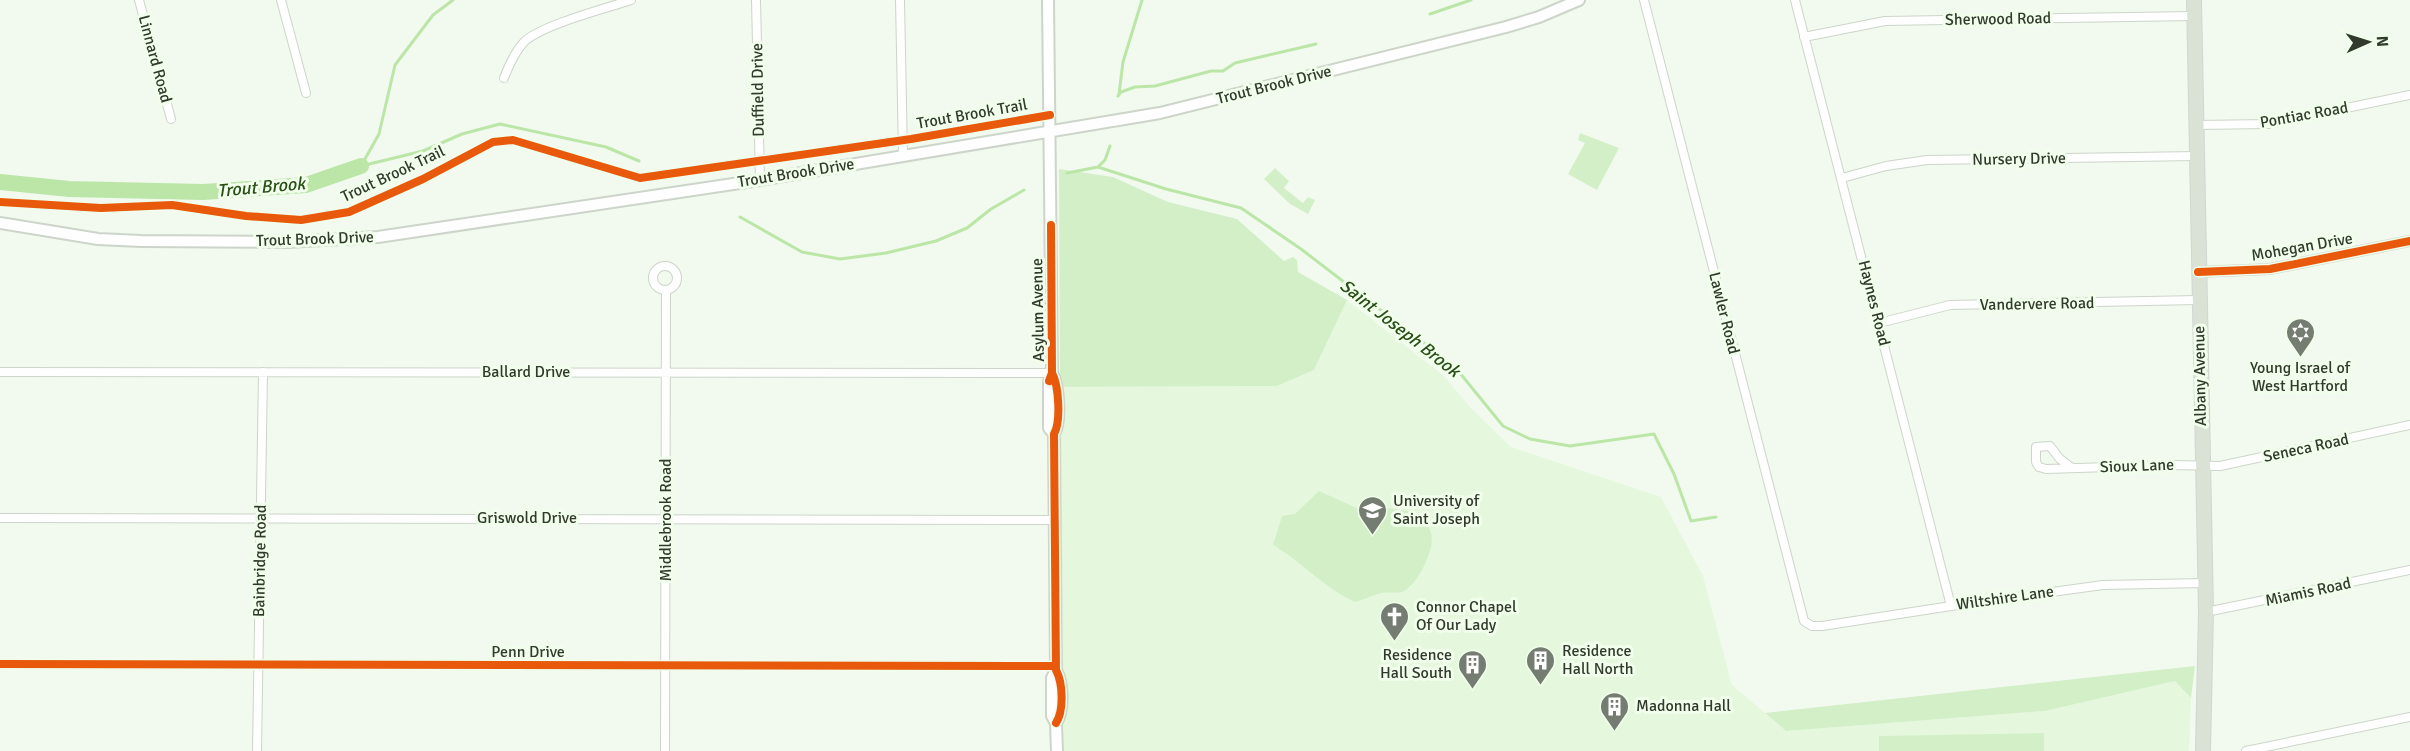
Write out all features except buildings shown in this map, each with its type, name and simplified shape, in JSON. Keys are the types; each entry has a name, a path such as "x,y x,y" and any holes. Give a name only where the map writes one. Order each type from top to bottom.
{"highway":[{"name":"Albany Avenue","path":"2194,0 2198,300 2206,612 2203,751"}],"main road":[{"name":"Asylum Avenue","path":"1048,0 1052,373 1057,382 1058,427 1054,434 1056,668 1060,677 1061,716 1056,723 1057,751"},
{"name":"Trout Brook Drive","path":"0,223 109,239 339,241 413,232 760,180 1160,113 1528,21 1579,0"}],"street":[{"name":"Linnard Road","path":"139,0 171,119"},
{"path":"281,0 306,93"},
{"path":"504,78 515,55 531,37 552,27 631,0"},
{"name":"Duffield Drive","path":"756,0 760,180"},
{"path":"900,0 903,155"},
{"name":"Lawler Road","path":"1644,0 1802,616 1807,624"},
{"name":"Haynes Road","path":"1795,0 1951,606"},
{"name":"Sherwood Road","path":"1804,37 1885,21 2194,16"},
{"name":"Pontiac Road","path":"2197,125 2268,124 2410,95"},
{"name":"Nursery Drive","path":"1842,178 1886,166 1927,160 2197,156"},
{"name":"Mohegan Drive","path":"2198,272 2270,269 2410,241"},
{"name":"Middlebrook Road","path":"665,751 666,290"},
{"name":"Vandervere Road","path":"1879,324 1950,305 2198,300"},
{"name":"Ballard Drive","path":"0,372 1052,373"},
{"name":"Bainbridge Road","path":"257,751 262,372"},
{"name":"Seneca Road","path":"2202,465 2226,465 2410,425"},
{"name":"Sioux Lane","path":"2072,468 2060,459 2050,446 2036,447 2036,462 2039,467 2046,469 2202,465"},
{"name":"Griswold Drive","path":"0,518 1054,520"},
{"name":"Miamis Road","path":"2206,612 2410,570"},
{"name":"Wiltshire Lane","path":"1807,624 1822,626 2103,585 2205,583"},
{"name":"Penn Drive","path":"0,664 1056,668"},
{"path":"2246,751 2410,717"}],"shaded area":[{"path":"1580,133 1619,148 1597,190 1568,174 1585,143 1578,140"},
{"path":"1275,168 1289,181 1284,188 1303,203 1308,197 1315,200 1308,214 1290,204 1264,179"},
{"path":"1059,169 1113,177 1168,202 1237,219 1284,261 1293,257 1297,260 1298,272 1347,300 1314,370 1277,386 1060,387"},
{"name":"University of Saint Joseph","path":"1347,300 1444,376 1470,407 1511,447 1661,497 1703,576 1732,685 1786,731 2045,711 2175,681 2191,698 2189,751 1064,751 1060,387 1277,386 1314,370"},
{"path":"1319,491 1363,511 1387,508 1416,512 1430,530 1432,537 1425,564 1409,587 1401,592 1381,593 1355,602 1333,590 1273,545 1282,516 1295,514"},
{"path":"2195,666 2191,698 2175,681 2045,711 1786,731 1765,713"},
{"path":"2044,733 2044,751 1879,751 1879,736"}],"waterway":[{"name":"Trout Brook","path":"361,166 379,134 395,65 433,15 453,0"},
{"path":"1119,94 1123,62 1142,0"},
{"path":"1430,14 1471,0"},
{"path":"1118,96 1121,92 1135,87 1155,86 1211,71 1223,71 1235,63 1316,44"},
{"path":"361,166 423,151 462,134 500,124 606,147 639,161"},
{"path":"1098,167 1105,160 1110,146"},
{"name":"Trout Brook","path":"0,182 69,189 203,192 306,185 361,166"},
{"name":"Saint Joseph Brook","path":"1067,173 1098,167 1166,189 1241,208 1301,249 1455,367 1503,426 1530,439 1570,446 1654,434 1674,474 1691,521 1716,517"},
{"path":"740,217 802,252 840,259 886,253 936,241 967,228 991,209 1024,190"}],"cycle path":[{"name":"Trout Brook Trail","path":"0,202 101,208 172,205 246,216 301,220 349,212 423,179 493,142 513,140 640,178 911,139 1050,115"},
{"path":"1049,381 1052,373 1051,225"},
{"path":"2198,272 2270,269 2410,241"},
{"path":"1052,373 1058,404 1058,421 1054,434 1056,670 1062,697 1056,723"},
{"path":"0,664 1056,666"}],"place":[{"name":"Young Israel of West Hartford","path":"2300,358"},
{"name":"University of Saint Joseph","path":"1372,536"},
{"name":"Connor Chapel Of Our Lady","path":"1395,642"},
{"name":"Residence Hall North","path":"1541,686"},
{"name":"Residence Hall South","path":"1473,690"},
{"name":"Madonna Hall","path":"1615,732"}]}
